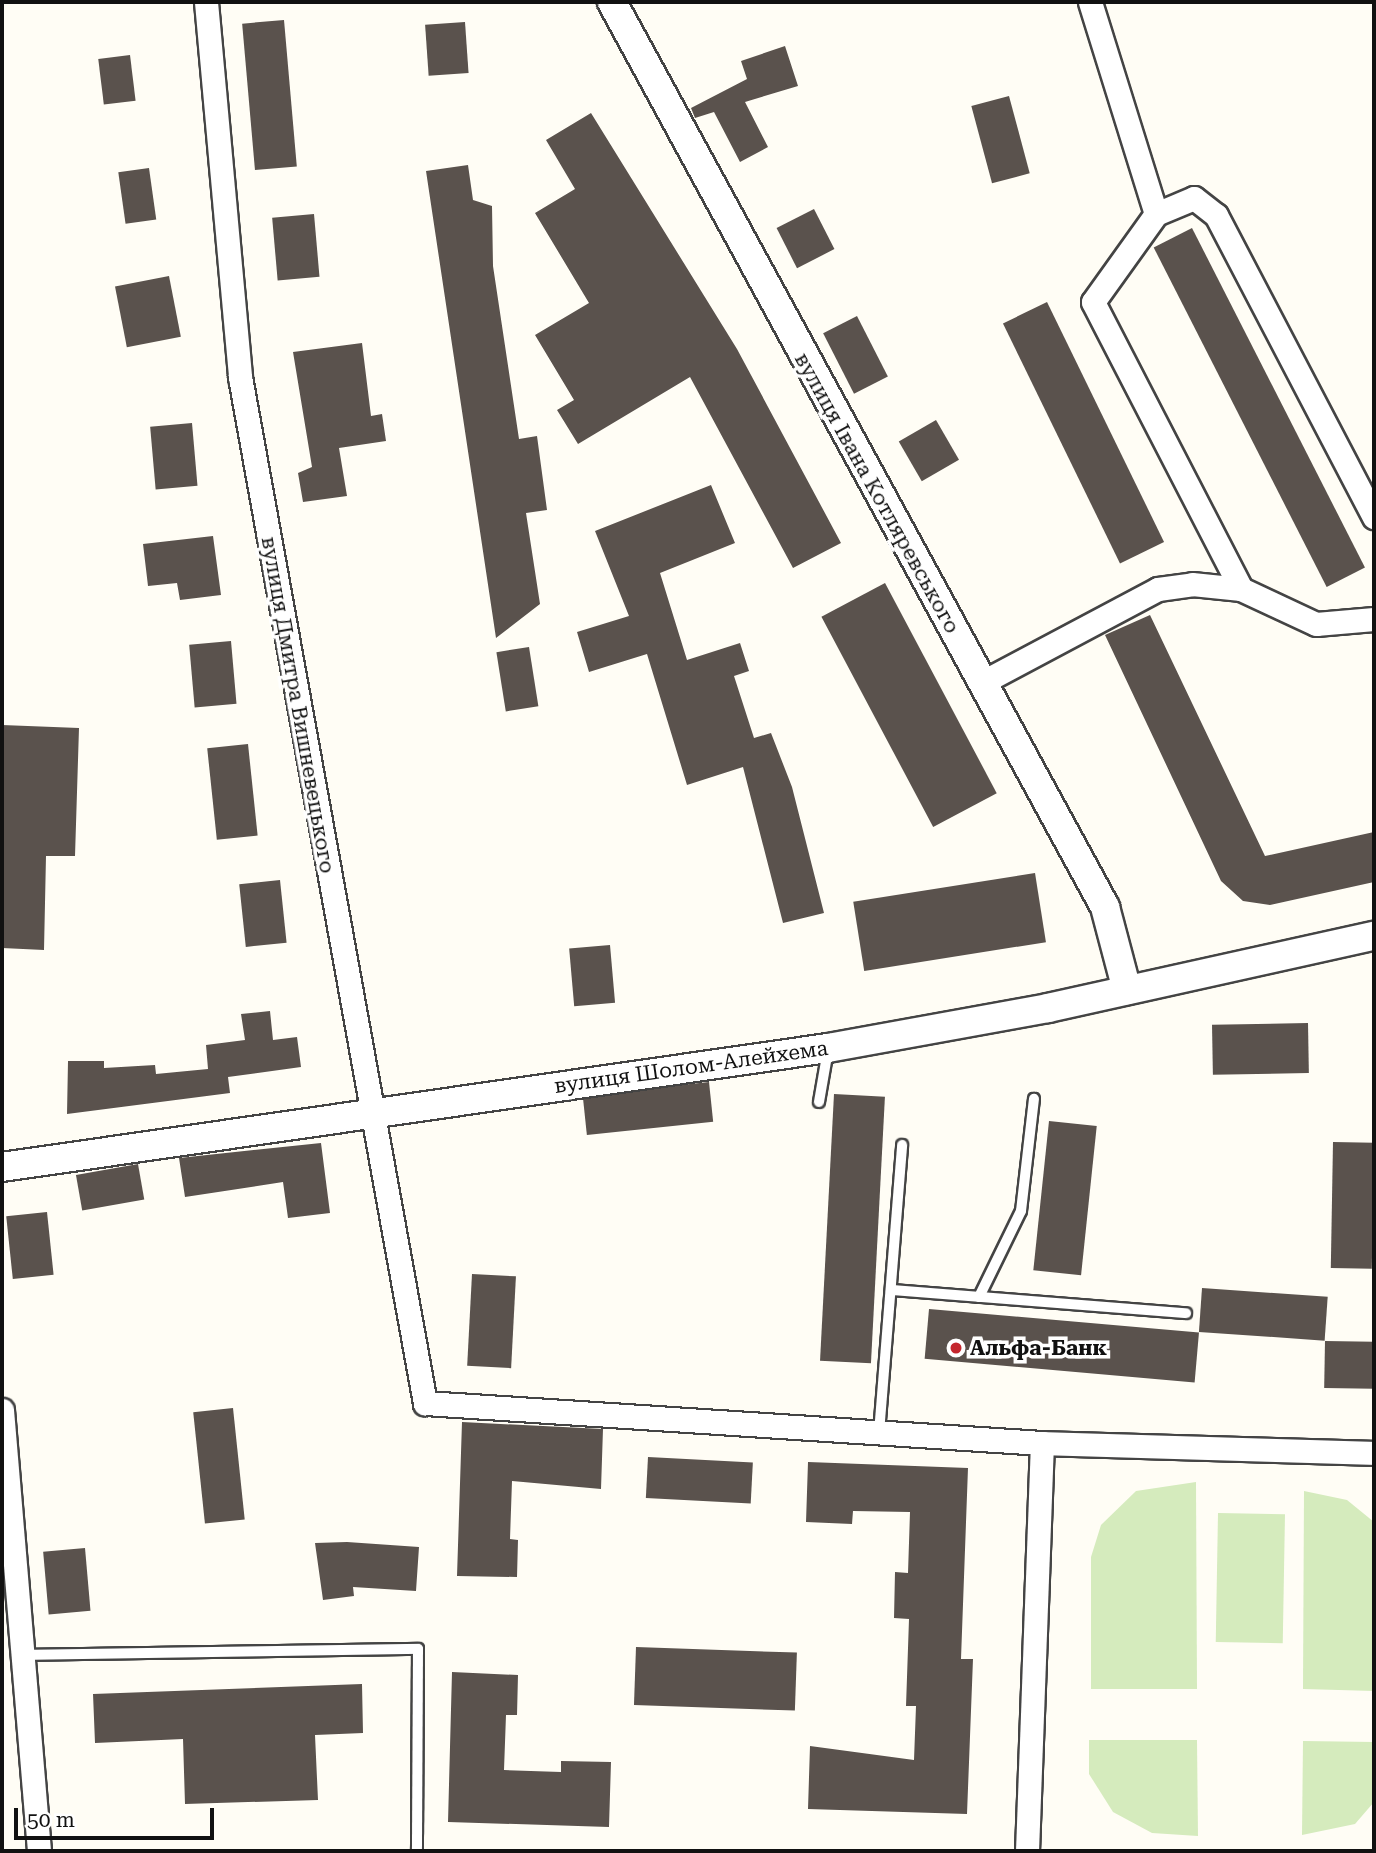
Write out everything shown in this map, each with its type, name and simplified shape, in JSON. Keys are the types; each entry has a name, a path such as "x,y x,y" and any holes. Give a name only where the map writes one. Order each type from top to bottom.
{"street":[{"name":"вулиця Дмитра Вишневецького","path":"206,2 240,377 370,1112 425,1403 879,1433"},
{"name":"вулиця Івана Котляревського","path":"612,2 1105,907 1127,990"},
{"path":"1090,2 1156,214"},
{"path":"1241,589 1093,302 1156,214 1194,198 1216,215 1374,517"},
{"path":"981,682 1158,589 1192,584 1241,589 1316,624 1374,619"},
{"name":"вулиця Шолом-Алейхема","path":"2,1167 828,1048 1127,990 1374,936"},
{"path":"2,1410 39,1851"},
{"path":"879,1433 1042,1443 1374,1453"},
{"path":"1027,1851 1042,1443"}],"lane":[{"path":"819,1102 828,1048"},
{"path":"979,1297 1021,1211 1034,1099"},
{"path":"879,1433 902,1145"},
{"path":"891,1290 1186,1313"},
{"path":"23,1655 418,1648 416,1851"}],"green space":[{"path":"1196,1482 1197,1689 1091,1689 1091,1557 1101,1525 1136,1491"},
{"path":"1304,1491 1347,1500 1374,1522 1374,1691 1303,1689"},
{"path":"1218,1513 1285,1514 1283,1643 1216,1642"},
{"path":"1089,1740 1197,1740 1198,1836 1152,1833 1113,1812 1089,1774"},
{"path":"1303,1741 1374,1742 1374,1802 1355,1824 1302,1835"}],"building":[{"path":"284,20 297,166 255,170 242,24"},
{"path":"465,22 469,73 429,76 425,25"},
{"path":"785,46 798,86 745,102 768,147 740,162 714,112 695,118 691,108 747,79 741,61"},
{"path":"130,55 136,101 104,105 98,59"},
{"path":"1009,96 1030,173 992,183 971,106"},
{"path":"591,113 737,349 841,543 793,568 690,377 578,444 557,410 574,400 535,335 589,303 535,213 575,189 546,140"},
{"path":"468,165 473,200 492,206 493,266 519,439 537,436 547,510 526,513 540,604 496,638 426,171"},
{"path":"149,168 156,219 126,224 118,172"},
{"path":"814,209 834,249 797,268 777,228"},
{"path":"314,214 319,277 278,280 272,218"},
{"path":"1192,228 1365,567 1327,587 1154,248"},
{"path":"169,276 181,337 127,347 115,286"},
{"path":"1047,302 1164,542 1120,563 1003,323"},
{"path":"857,316 888,377 854,394 823,333"},
{"path":"362,343 371,416 382,414 386,441 339,448 347,496 303,502 298,473 312,467 293,352"},
{"path":"936,420 959,460 922,481 899,442"},
{"path":"192,423 197,486 156,489 150,427"},
{"path":"711,485 735,543 660,573 687,660 740,643 749,671 734,676 754,738 771,733 792,787 824,913 783,923 743,767 687,785 647,654 589,672 577,632 629,616 595,531"},
{"path":"213,536 221,595 180,600 177,583 148,586 143,544"},
{"path":"885,583 997,793 933,827 821,617"},
{"path":"1150,615 1265,856 1374,832 1374,882 1270,905 1243,901 1221,881 1105,635"},
{"path":"231,641 236,704 195,707 189,645"},
{"path":"529,647 538,706 506,711 496,652"},
{"path":"2,725 79,728 75,856 46,856 44,950 2,948"},
{"path":"248,744 258,835 217,840 207,748"},
{"path":"1035,873 1046,942 864,971 853,902"},
{"path":"280,880 287,943 246,947 239,884"},
{"path":"610,945 615,1003 574,1006 569,949"},
{"path":"270,1011 273,1040 297,1037 301,1067 228,1077 230,1093 67,1114 68,1061 104,1061 104,1068 155,1065 156,1074 208,1069 206,1045 245,1040 241,1014"},
{"path":"1308,1023 1309,1073 1213,1075 1212,1025"},
{"path":"709,1082 713,1122 587,1135 583,1095"},
{"path":"834,1094 885,1097 871,1363 820,1361"},
{"path":"1049,1121 1097,1126 1081,1275 1033,1270"},
{"path":"1333,1142 1374,1143 1372,1269 1331,1268"},
{"path":"321,1143 330,1213 288,1218 283,1182 185,1197 179,1158"},
{"path":"138,1164 144,1199 82,1210 76,1175"},
{"path":"47,1212 54,1275 13,1279 6,1216"},
{"path":"472,1274 516,1276 511,1368 467,1366"},
{"path":"1202,1288 1328,1297 1325,1341 1199,1332"},
{"path":"929,1309 1199,1333 1195,1382 925,1359"},
{"path":"1325,1341 1374,1342 1373,1389 1324,1388"},
{"path":"233,1408 245,1519 205,1524 193,1412"},
{"path":"462,1422 603,1429 601,1489 512,1481 510,1539 518,1540 517,1577 457,1576"},
{"path":"648,1457 753,1462 751,1503 646,1498"},
{"path":"808,1462 968,1468 961,1659 973,1659 967,1814 808,1809 810,1746 914,1760 916,1706 906,1706 909,1619 894,1618 895,1572 908,1573 910,1512 853,1511 852,1524 806,1522"},
{"path":"347,1542 419,1547 416,1591 353,1587 354,1596 323,1600 315,1543"},
{"path":"85,1548 90,1611 49,1614 43,1552"},
{"path":"636,1647 797,1653 795,1711 634,1705"},
{"path":"452,1672 518,1675 517,1715 506,1715 504,1770 561,1772 561,1761 611,1762 609,1827 448,1822"},
{"path":"362,1684 363,1733 315,1735 318,1800 185,1804 183,1739 95,1743 93,1694"}],"place":[{"name":"Альфа-Банк","path":"956,1348"}]}
